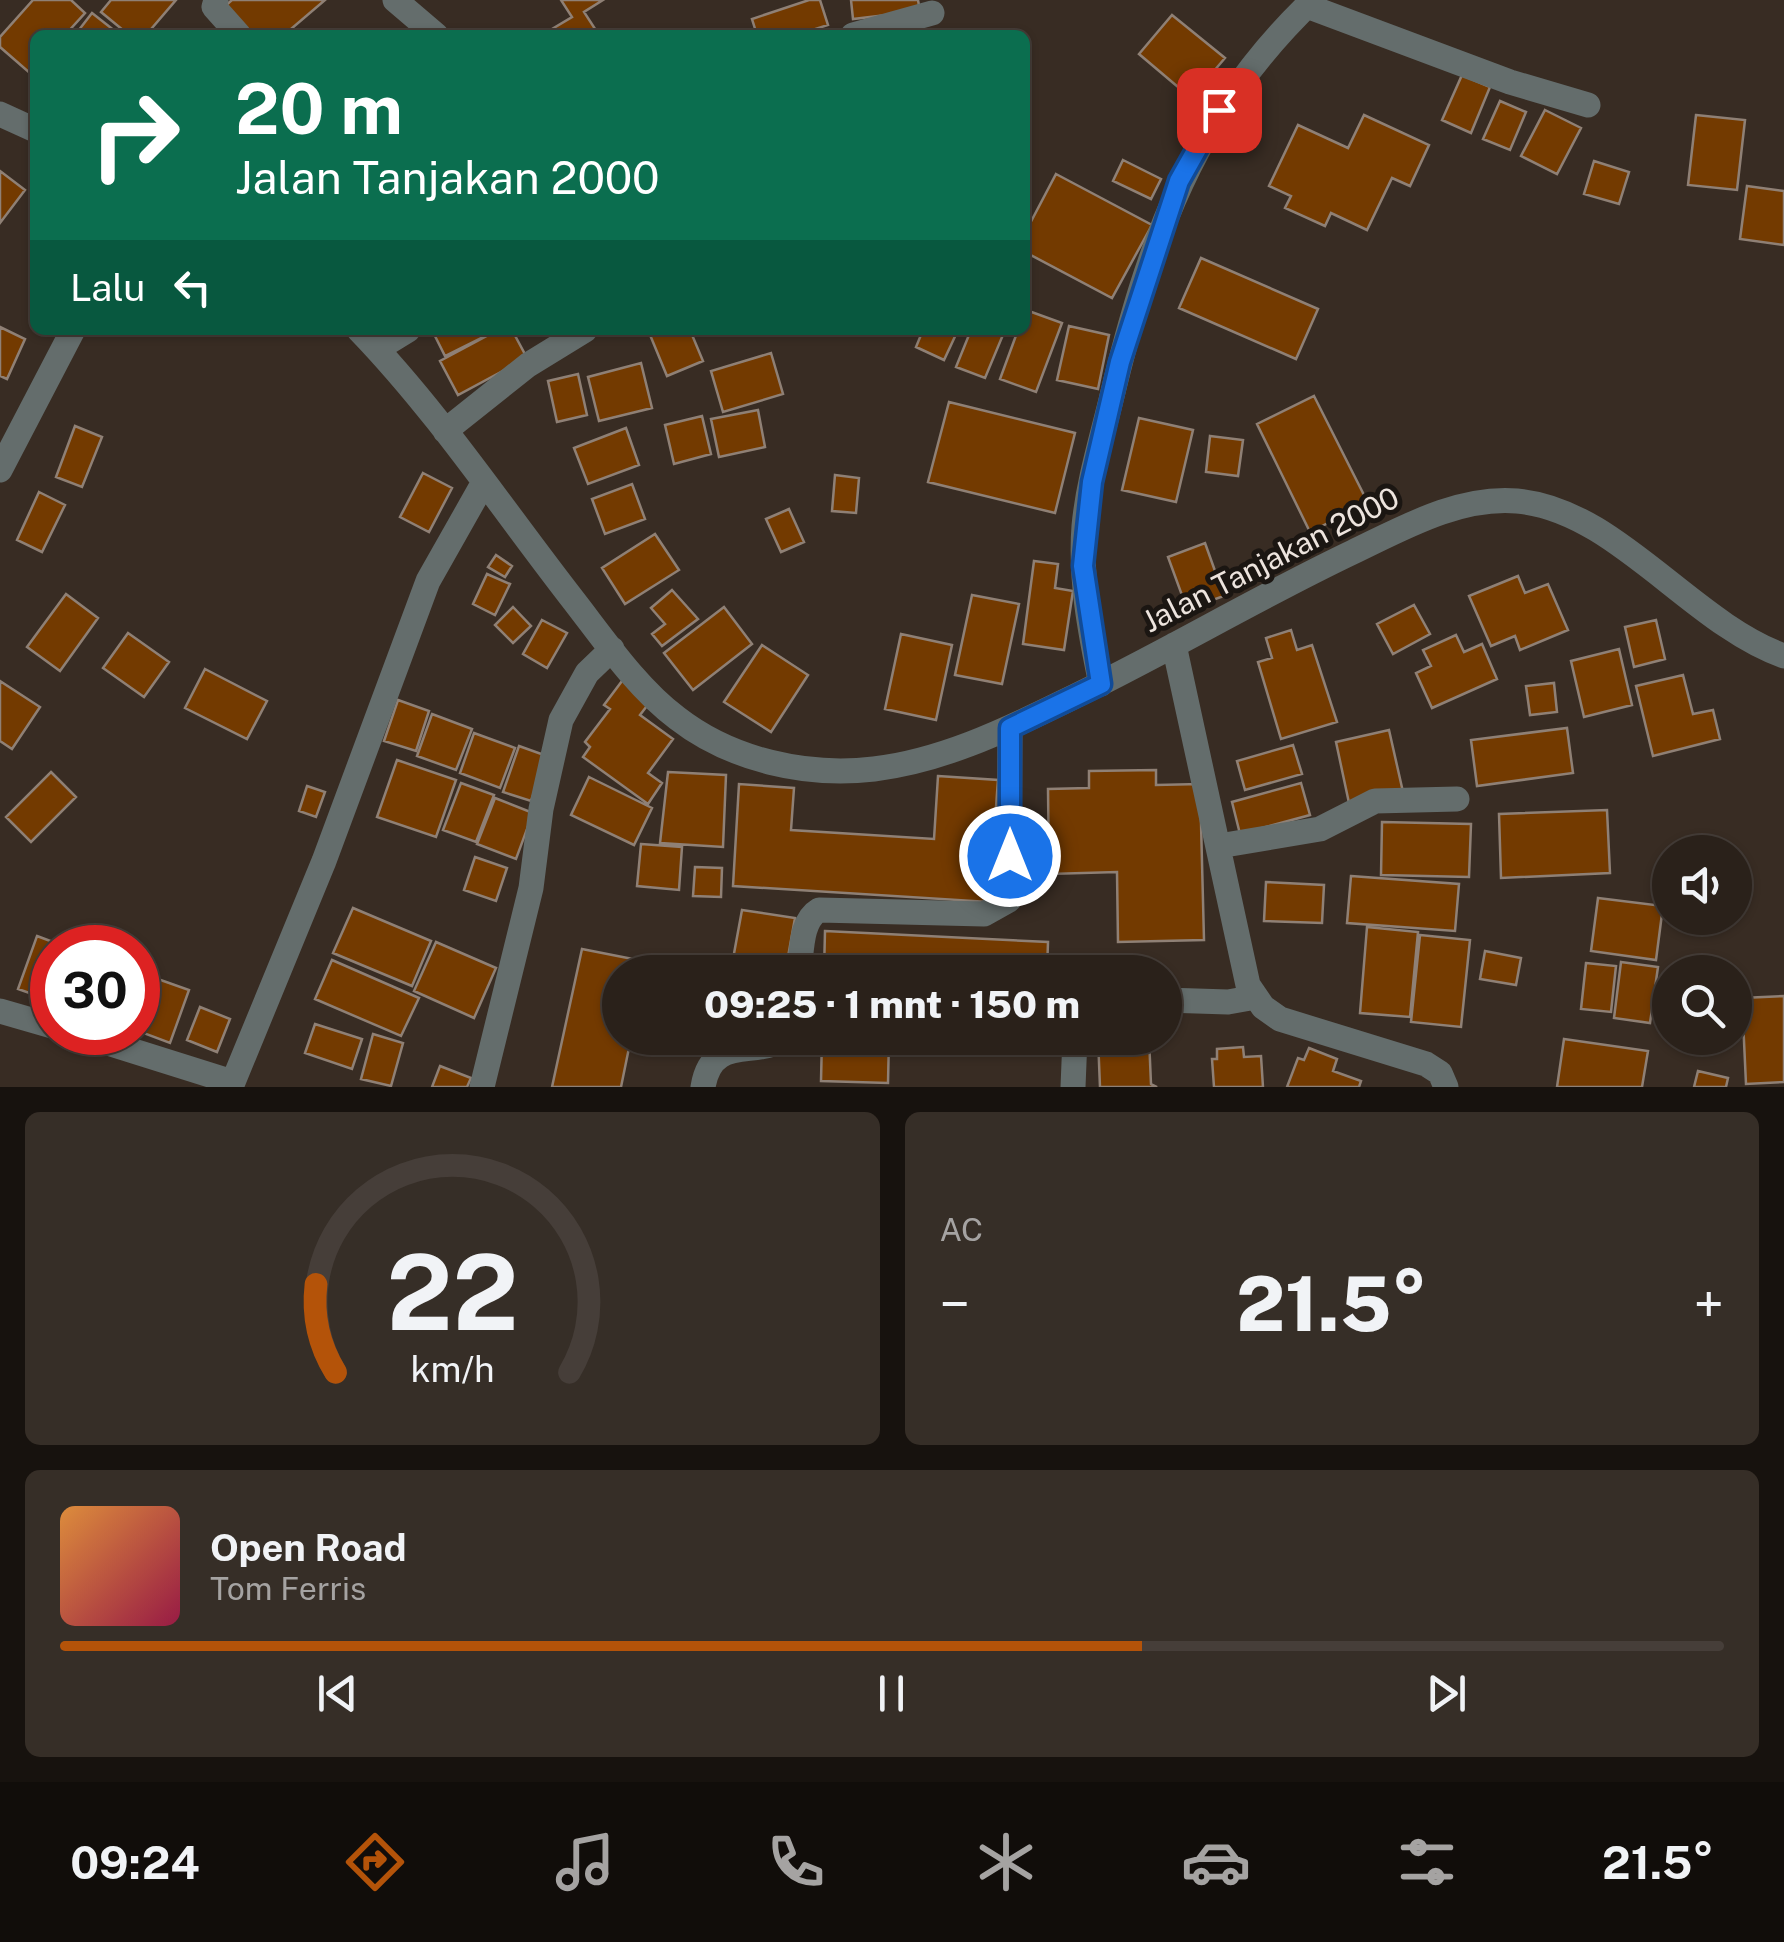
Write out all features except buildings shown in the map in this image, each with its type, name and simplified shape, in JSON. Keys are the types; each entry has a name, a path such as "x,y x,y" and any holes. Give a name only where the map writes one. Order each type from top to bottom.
{"street":[{"path":"216,0 214,7 234,30"},
{"path":"395,0 430,30"},
{"path":"1101,684 1087,604 1084,524 1120,362 1179,181 1237,83 1310,3 1510,82 1588,105"},
{"path":"871,30 932,13"},
{"path":"0,114 30,128"},
{"path":"0,470 71,335"},
{"name":"Jalan Tanjakan 2000","path":"364,335 445,430 612,649 676,718 712,741 760,760 818,770 874,769 934,757 1010,728 1101,684 1423,518 1478,503 1517,501 1554,510 1594,529 1738,635 1784,656"},
{"path":"377,349 400,335"},
{"path":"445,430 528,365 577,335"},
{"path":"143,1055 232,1084 324,861 428,581 484,482"},
{"path":"1174,646 1219,846 1236,948 1248,985 1280,1019 1426,1064 1440,1073 1446,1087"},
{"path":"482,1087 532,888 541,809 561,720 586,673 612,649"},
{"path":"802,955 805,928 811,914 819,910 984,914 1009,900 1010,728"},
{"path":"1219,846 1320,830 1375,801 1457,800"},
{"path":"1182,1001 1228,1002 1256,997"},
{"path":"0,1011 30,1020"},
{"path":"704,1087 706,1070 722,1055"},
{"path":"1073,1087 1074,1055"}],"route":[{"path":"1010,856 1010,728 1101,684 1083,566 1084,524 1092,482 1120,362 1179,181 1219,110"}]}
